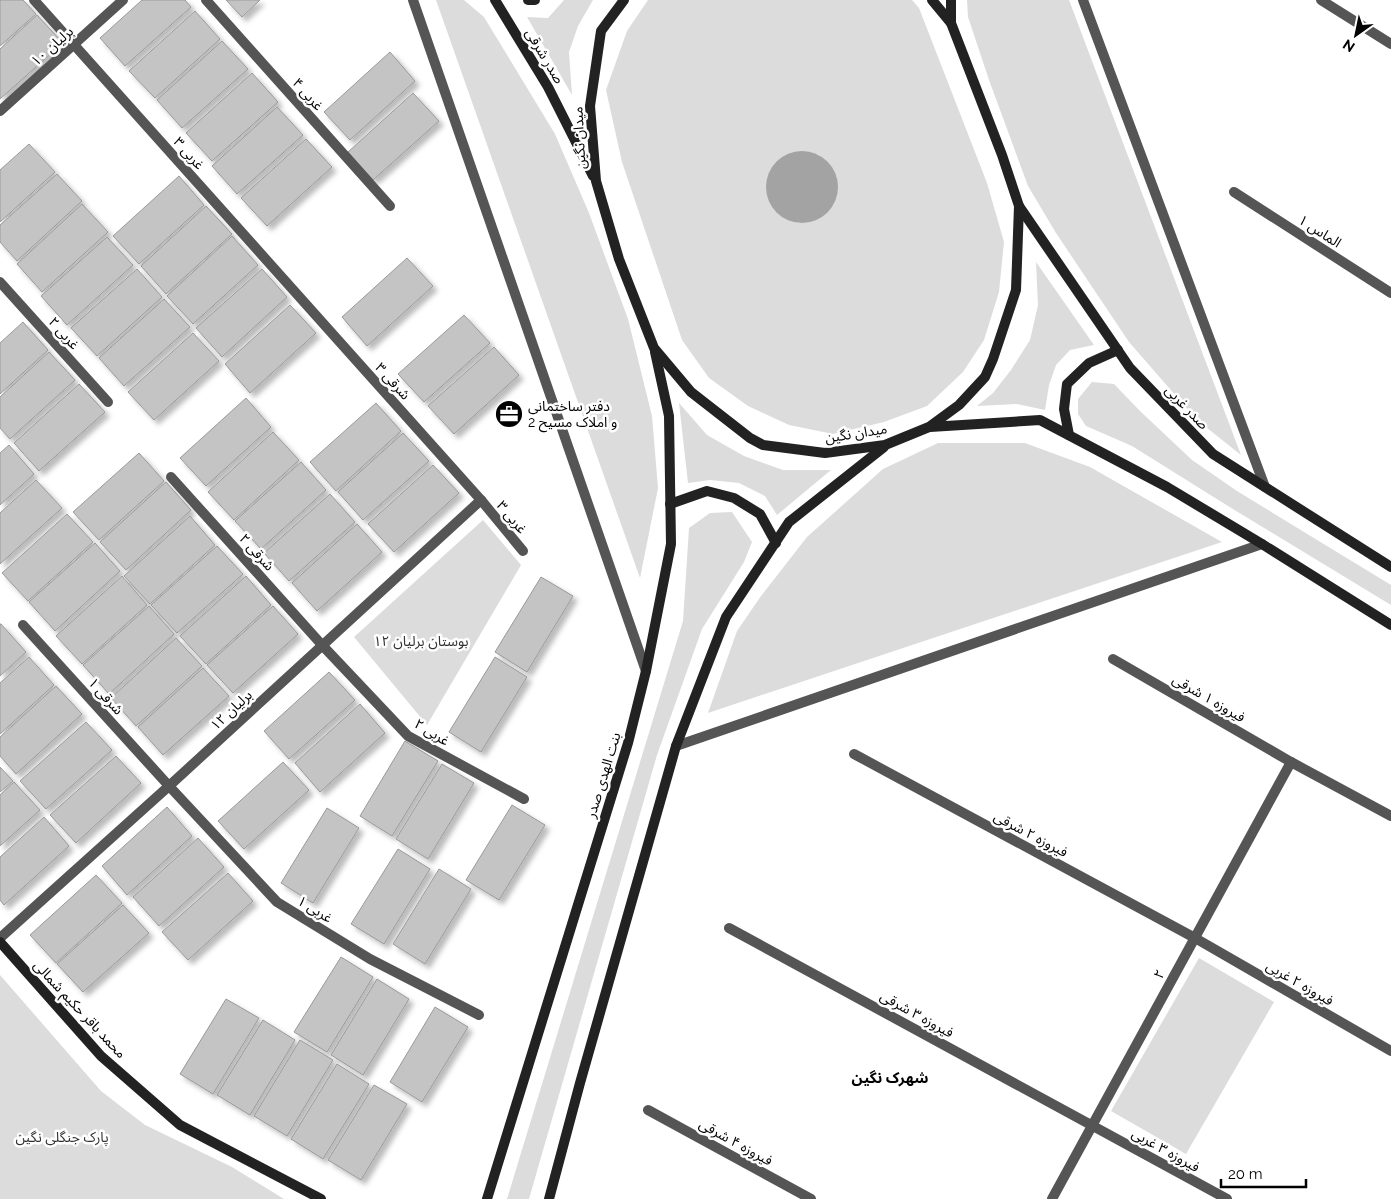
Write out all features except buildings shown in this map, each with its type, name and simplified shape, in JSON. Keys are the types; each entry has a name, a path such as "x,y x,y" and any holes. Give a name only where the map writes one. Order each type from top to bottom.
{"street":[{"path":"34,0 74,45"},
{"name":"برلیان ۱۰","path":"0,111 123,0"},
{"name":"۴ غربی","path":"206,0 390,206"},
{"path":"413,0 646,671"},
{"name":"صدر شرقی","path":"495,0 548,87 596,181"},
{"path":"528,0 535,0"},
{"name":"میدان نگین","path":"624,0 601,31 590,106 596,181 620,259 654,348 691,392 750,438 763,445 826,453 885,445 929,427 959,405 985,377 1016,290 1019,206 1002,155 951,23 932,0"},
{"path":"951,23 952,0"},
{"path":"1083,0 1265,488"},
{"path":"1321,0 1391,44"},
{"name":"۳ غربی","path":"74,45 284,280"},
{"name":"الماس ۱","path":"1234,192 1391,293"},
{"name":"صدر غربی","path":"1019,206 1130,368 1213,454 1391,567"},
{"name":"۳ شرقی","path":"284,280 481,500"},
{"name":"۲ غربی","path":"0,282 108,402"},
{"name":"بنت الهدی صدر","path":"487,1199 628,743 646,671 671,544 669,416 654,348"},
{"path":"1069,435 1064,409 1068,384 1089,363 1118,350"},
{"path":"929,427 1040,420 1167,487 1391,625"},
{"path":"549,1199 676,746 726,617 789,522 885,445"},
{"name":"۲ شرقی","path":"171,477 322,645"},
{"path":"670,504 707,490 734,498 760,514 776,543"},
{"name":"۳ غربی","path":"481,500 523,550"},
{"name":"برلیان ۱۲","path":"0,940 481,500"},
{"path":"676,746 1262,544"},
{"name":"۱ شرقی","path":"23,625 169,786"},
{"name":"۲ غربی","path":"322,645 408,736 524,799"},
{"name":"فیروزه ۱ شرقی","path":"1113,659 1291,762 1391,816"},
{"name":"فیروزه ۲ شرقی","path":"854,754 1195,938"},
{"name":"۲","path":"1052,1199 1291,762"},
{"name":"۱ غربی","path":"169,786 277,902 370,959 479,1015"},
{"name":"فیروزه ۳ شرقی","path":"729,928 1092,1126"},
{"name":"فیروزه ۲ غربی","path":"1195,938 1391,1051"},
{"name":"محمد باقر حکیم شمالی","path":"0,940 101,1056 180,1125 321,1199"},
{"name":"فیروزه ۴ شرقی","path":"648,1110 811,1199"},
{"name":"فیروزه ۳ غربی","path":"1092,1126 1227,1199"}],"green space":[{"path":"436,0 464,0 484,17 555,134 589,213 628,319 652,416 658,488 640,578"},
{"path":"564,0 593,0 578,26 569,52 572,95 527,17 548,18"},
{"path":"648,0 912,0 919,8 987,183 1004,242 999,292 984,340 963,372 927,406 884,422 833,434 789,425 748,406 709,378 682,340 622,162 606,90 627,31","holes":["807,152 819,155 829,163 802,223 787,219 772,206 767,184"]},
{"path":"967,0 1069,0 1241,455 1197,420 1129,342 1056,233 1028,186 968,17"},
{"path":"1036,262 1094,345 1070,350 1056,365 1049,385 1045,410 1017,404 977,406 993,393 1011,370 1030,340 1038,305"},
{"path":"1092,382 1114,384 1192,460 1237,491 1391,585 1391,605 1132,446 1086,426 1078,414 1078,399"},
{"path":"679,403 707,435 744,456 783,470 831,470 777,515 765,496 739,483 710,480 688,483"},
{"path":"938,443 1025,443 1090,467 1222,542 708,713 737,631 761,596 807,537 883,469"},
{"path":"732,512 752,542 744,562 702,629 657,755 529,1199 507,1199 683,621 689,528 710,513"},
{"name":"بوستان برلیان ۱۲","path":"483,520 521,565 427,725 354,637"},
{"path":"1199,958 1274,1002 1186,1154 1111,1111"},
{"name":"پارک جنگلی نگین","path":"0,975 101,1091 145,1125 232,1167 284,1199 0,1199"}],"shaded area":[{"path":"802,151 822,157 832,167 838,187 832,207 822,217 802,223 782,217 772,207 766,187 772,167 782,157"}],"place":[{"name":"دفتر ساختمانی و املاک مسیح 2","path":"509,414"}],"district":[{"name":"شهرک نگین","path":"890,1078"}]}
